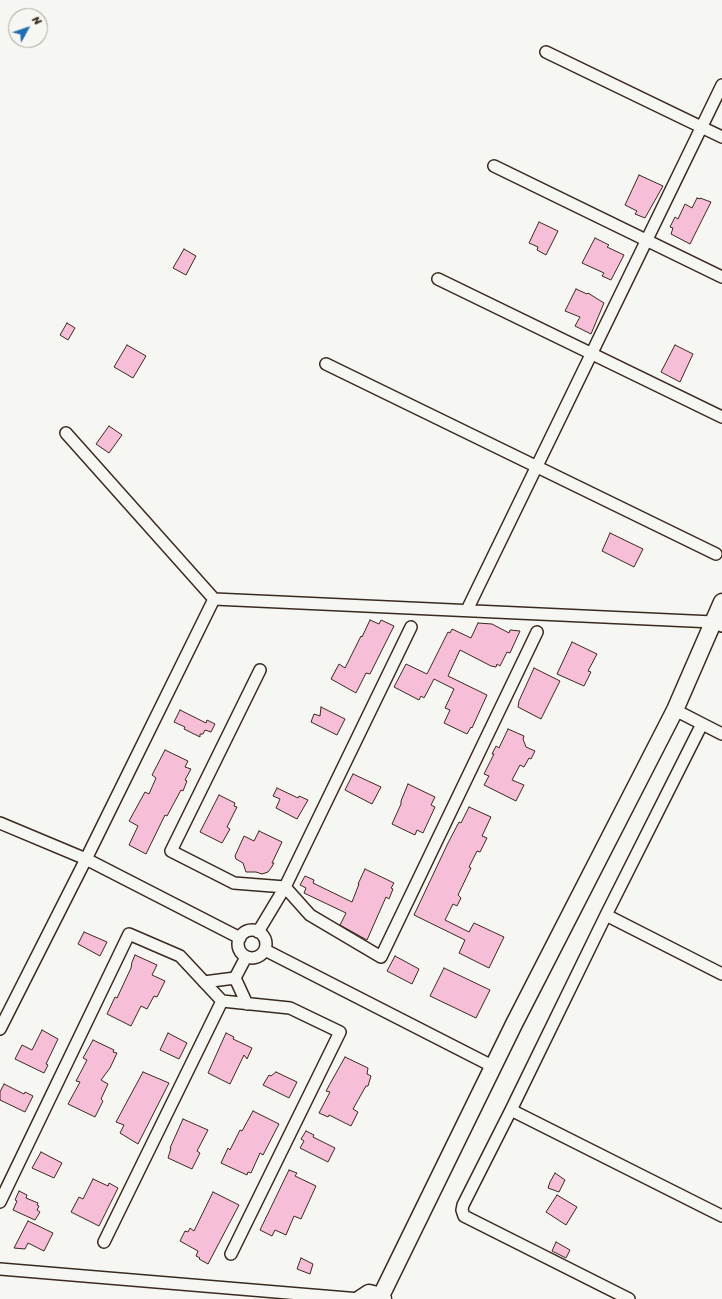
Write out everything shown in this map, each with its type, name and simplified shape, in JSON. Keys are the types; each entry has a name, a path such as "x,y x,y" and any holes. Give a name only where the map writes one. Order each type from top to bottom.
{"street":[{"path":"546,52 722,137"},
{"path":"467,610 722,85"},
{"path":"494,166 722,277"},
{"path":"438,279 722,417"},
{"path":"326,364 716,554"},
{"path":"66,433 214,599 467,610 717,624"},
{"path":"0,1029 86,859 214,599"},
{"path":"0,1269 256,1295 360,1299 369,1293 382,1298 518,1017 675,710 717,624 722,602"},
{"path":"258,932 285,887 411,627"},
{"path":"260,670 171,851 234,883 285,887 310,916 381,957 537,632"},
{"path":"675,710 722,734"},
{"path":"629,1299 464,1216 463,1205 702,724"},
{"path":"0,823 86,859 240,938"},
{"path":"606,915 722,974"},
{"path":"252,930 258,932 264,937 266,943 265,950 260,956 253,958 246,957 241,952 238,945 240,938 245,932 252,930"},
{"path":"0,1202 129,934 180,956 222,1001 290,1008 340,1032 231,1254"},
{"path":"265,950 494,1066"},
{"path":"246,957 236,978 247,1004"},
{"path":"204,982 236,978"},
{"path":"104,1242 222,1001"},
{"path":"511,1110 722,1216"}],"building":[{"path":"639,175 663,186 645,218 635,214 637,211 625,205"},
{"path":"697,198 711,202 690,244 671,234 673,228 670,227 675,217 678,219 685,204 692,208"},
{"path":"539,222 558,231 546,255 537,250 538,247 529,243"},
{"path":"595,238 609,245 607,247 624,255 611,280 602,276 604,273 582,263"},
{"path":"184,249 196,256 186,275 173,268"},
{"path":"576,289 587,294 588,293 604,303 591,334 575,326 580,317 565,311"},
{"path":"67,323 75,328 68,340 60,335"},
{"path":"127,345 146,356 133,378 114,367"},
{"path":"675,345 693,354 680,382 661,372"},
{"path":"109,426 122,435 109,453 96,444"},
{"path":"610,533 643,549 634,567 602,551"},
{"path":"370,620 379,624 381,620 394,626 370,674 366,673 356,693 331,679 339,664 345,668"},
{"path":"478,623 492,624 509,633 510,630 520,631 510,653 507,652 500,666 497,664 496,667 491,666 460,650 448,676 487,695 472,728 471,727 467,734 444,723 450,710 445,708 454,689 434,679 424,698 421,696 419,700 394,687 406,664 427,674 448,632 450,633 452,629 471,638"},
{"path":"572,642 597,654 588,671 591,672 584,686 557,674"},
{"path":"534,668 560,681 541,719 518,707 519,701"},
{"path":"321,707 345,719 337,735 311,722 314,714 320,716"},
{"path":"180,710 206,723 207,720 215,724 211,732 205,730 203,734 200,734 200,737 174,722"},
{"path":"508,729 524,736 523,739 526,747 535,751 531,759 529,758 524,767 520,765 512,780 524,785 516,801 484,785 489,776 484,774 494,754 492,754 496,746 499,748"},
{"path":"165,750 188,761 185,767 191,769 185,780 187,781 183,791 181,790 167,816 165,815 146,854 129,845 138,826 129,821 145,792 149,794 156,778 152,775"},
{"path":"353,774 381,787 372,804 345,790"},
{"path":"408,784 435,797 431,805 435,807 423,833 417,830 415,835 392,824"},
{"path":"277,788 298,798 299,796 308,800 297,819 276,808 280,799 273,796"},
{"path":"219,795 235,803 234,806 237,807 227,827 230,829 222,843 200,832"},
{"path":"469,807 491,817 482,836 487,838 480,852 477,851 469,867 471,868 458,895 461,898 457,906 453,904 445,920 469,932 474,923 504,937 489,968 459,953 465,940 414,915 448,843"},
{"path":"259,831 282,842 271,868 268,872 262,874 256,872 246,872 243,863 236,859 235,856 244,836 254,841"},
{"path":"365,869 394,883 391,888 393,889 389,899 386,897 367,940 340,925 346,913 304,893 306,888 300,885 305,876 314,880 313,883 352,902"},
{"path":"84,932 107,942 100,956 78,944"},
{"path":"135,955 157,965 152,975 165,981 157,997 154,996 147,1009 141,1006 131,1026 107,1014 115,997 117,998 131,968"},
{"path":"395,956 419,969 412,984 387,971"},
{"path":"444,968 490,990 476,1018 430,996"},
{"path":"42,1030 58,1039 46,1064 48,1065 44,1073 15,1059 22,1045 32,1050"},
{"path":"168,1033 187,1043 179,1059 160,1050"},
{"path":"226,1033 234,1037 233,1039 252,1048 247,1059 244,1055 230,1084 208,1073"},
{"path":"93,1040 114,1050 113,1052 117,1053 110,1068 101,1080 108,1084 101,1099 103,1101 95,1117 68,1104 80,1082 76,1081 87,1060 83,1058"},
{"path":"345,1057 368,1068 367,1074 371,1076 368,1086 366,1086 353,1109 358,1112 351,1126 329,1115 328,1117 319,1113 330,1092 326,1091"},
{"path":"143,1072 169,1083 138,1144 120,1133 124,1125 116,1122"},
{"path":"276,1072 297,1082 289,1098 263,1085 269,1075 271,1076"},
{"path":"4,1084 24,1094 25,1092 33,1096 25,1112 0,1100 0,1092"},
{"path":"253,1111 279,1124 263,1155 260,1153 251,1173 248,1172 247,1175 221,1163 228,1148 230,1150 240,1130 242,1131"},
{"path":"183,1119 208,1130 197,1151 200,1153 192,1169 168,1158 170,1148"},
{"path":"306,1131 314,1135 313,1137 335,1148 328,1162 300,1148 304,1141 301,1139"},
{"path":"41,1152 62,1163 54,1178 32,1168"},
{"path":"289,1170 297,1173 295,1176 316,1186 301,1219 294,1216 286,1235 275,1230 272,1236 260,1230"},
{"path":"555,1173 565,1180 559,1192 548,1188"},
{"path":"93,1179 108,1186 109,1183 118,1188 99,1226 71,1212 79,1197 83,1199"},
{"path":"19,1191 27,1195 26,1198 38,1203 37,1205 39,1206 37,1210 40,1212 35,1220 13,1210"},
{"path":"213,1192 239,1205 208,1264 196,1256 198,1251 180,1241 185,1231 188,1232 190,1228 194,1231"},
{"path":"557,1195 577,1207 566,1225 546,1212"},
{"path":"28,1221 53,1233 44,1251 28,1243 25,1249 14,1248"},
{"path":"556,1242 570,1250 566,1258 552,1251"},
{"path":"301,1258 313,1264 310,1274 297,1269"}]}
